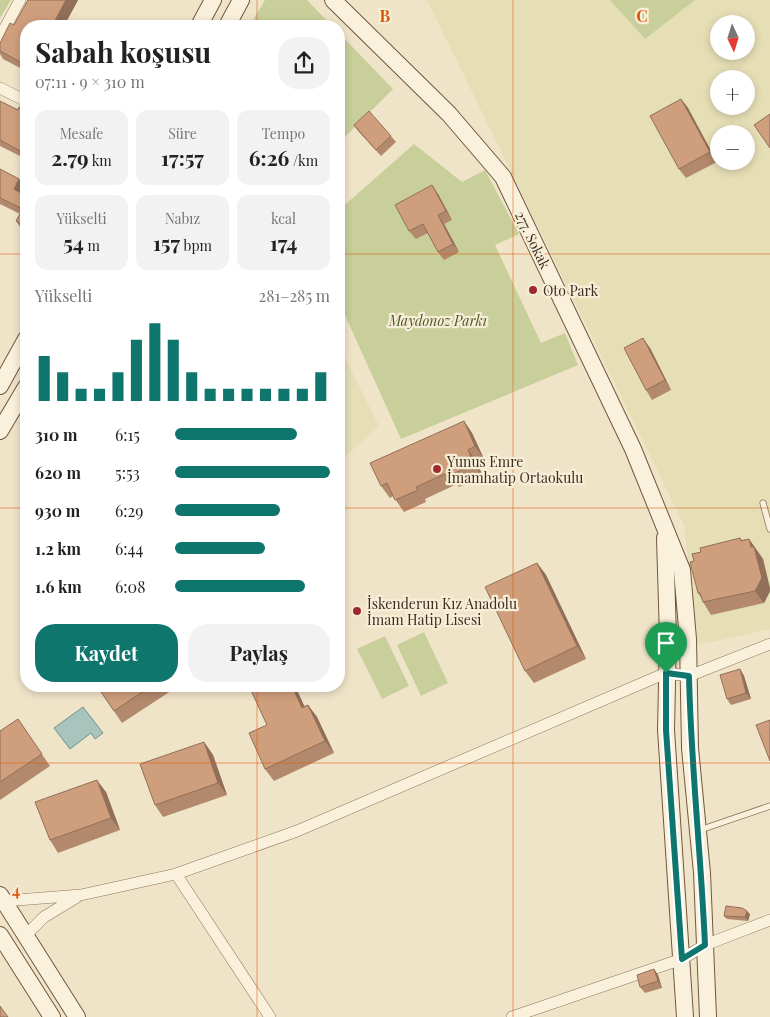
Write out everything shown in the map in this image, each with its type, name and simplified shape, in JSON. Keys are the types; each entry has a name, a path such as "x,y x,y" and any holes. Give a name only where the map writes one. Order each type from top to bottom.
{"street":[{"path":"0,37 20,0"},
{"path":"202,20 213,0"},
{"path":"230,20 241,0"},
{"name":"277. Sokak","path":"333,0 449,114 503,177 633,450 682,570 688,639 690,748 698,830 708,1017"},
{"path":"0,88 20,98"},
{"path":"0,386 20,350"},
{"path":"0,431 20,396"},
{"name":"277. Sokak","path":"665,526 668,637 666,730 686,1017"},
{"path":"2,898 81,895 176,874 297,831 666,673 689,676 770,644"},
{"path":"176,874 270,1017"},
{"path":"26,935 44,917 81,895"},
{"path":"2,898 77,1017"},
{"path":"512,1017 682,959 705,945 770,920"},
{"path":"0,935 52,1017"}],"lane":[{"path":"763,502 770,528"},
{"path":"698,830 770,806"}],"shaded area":[{"path":"427,0 770,0 770,629 698,645 684,525"},
{"path":"345,358 379,426 345,457"}],"green space":[{"path":"0,0 11,0 0,18"},
{"path":"265,0 307,0 326,20 253,20"},
{"path":"610,0 695,0 645,39"},
{"path":"345,39 393,89 345,137"},
{"name":"Maydonoz Parkı","path":"414,144 462,182 485,170 519,234 495,245 541,343 565,333 578,365 401,439 345,315 345,205"},
{"path":"424,632 448,683 421,696 397,645"},
{"path":"385,636 409,686 382,699 357,649"}],"water":[{"path":"83,707 103,733 95,739 91,733 70,749 54,728"}],"building":[{"path":"28,0 66,0 55,20 20,20 20,62 0,51 0,43 10,23 14,25"},
{"path":"681,99 710,152 679,169 650,116"},
{"path":"0,101 18,110 20,108 20,151 0,140"},
{"path":"369,111 391,136 376,150 354,125"},
{"path":"770,114 770,148 755,125"},
{"path":"0,169 19,179 14,189 20,192 20,208 0,198"},
{"path":"432,185 446,211 438,215 453,244 438,252 423,224 409,231 395,205"},
{"path":"20,214 20,223 16,221"},
{"path":"643,338 665,380 646,390 624,348"},
{"name":"Yunus Emre İmamhatip Ortaokulu","path":"464,421 475,446 468,450 474,464 451,475 449,472 416,487 418,490 395,500 387,483 381,486 370,463"},
{"path":"740,538 741,541 749,539 751,547 754,547 762,578 755,591 703,602 700,593 698,593 690,562 694,561 692,554 701,552 700,548"},
{"path":"537,563 577,646 525,671 485,587"},
{"path":"740,669 746,693 727,699 720,675"},
{"path":"101,692 142,692 114,711"},
{"path":"252,692 295,692 302,708 308,705 325,741 265,769 249,733 267,725"},
{"path":"18,719 42,754 0,782 0,731"},
{"path":"770,720 770,761 756,725"},
{"path":"204,742 218,783 155,805 140,764"},
{"path":"97,780 111,818 50,840 35,802"},
{"path":"726,906 742,908 747,911 745,917 724,916"},
{"path":"654,969 658,981 640,987 637,975"},
{"path":"0,1006 8,1017 0,1017"}],"place":[{"name":"Oto Park","path":"533,290"},
{"name":"Yunus Emre İmamhatip Ortaokulu","path":"437,469"},
{"name":"İskenderun Kız Anadolu İmam Hatip Lisesi","path":"357,611"}],"route":[{"path":"666,673 689,676 690,748 702,873 705,945 682,959 666,730 666,673"}]}
